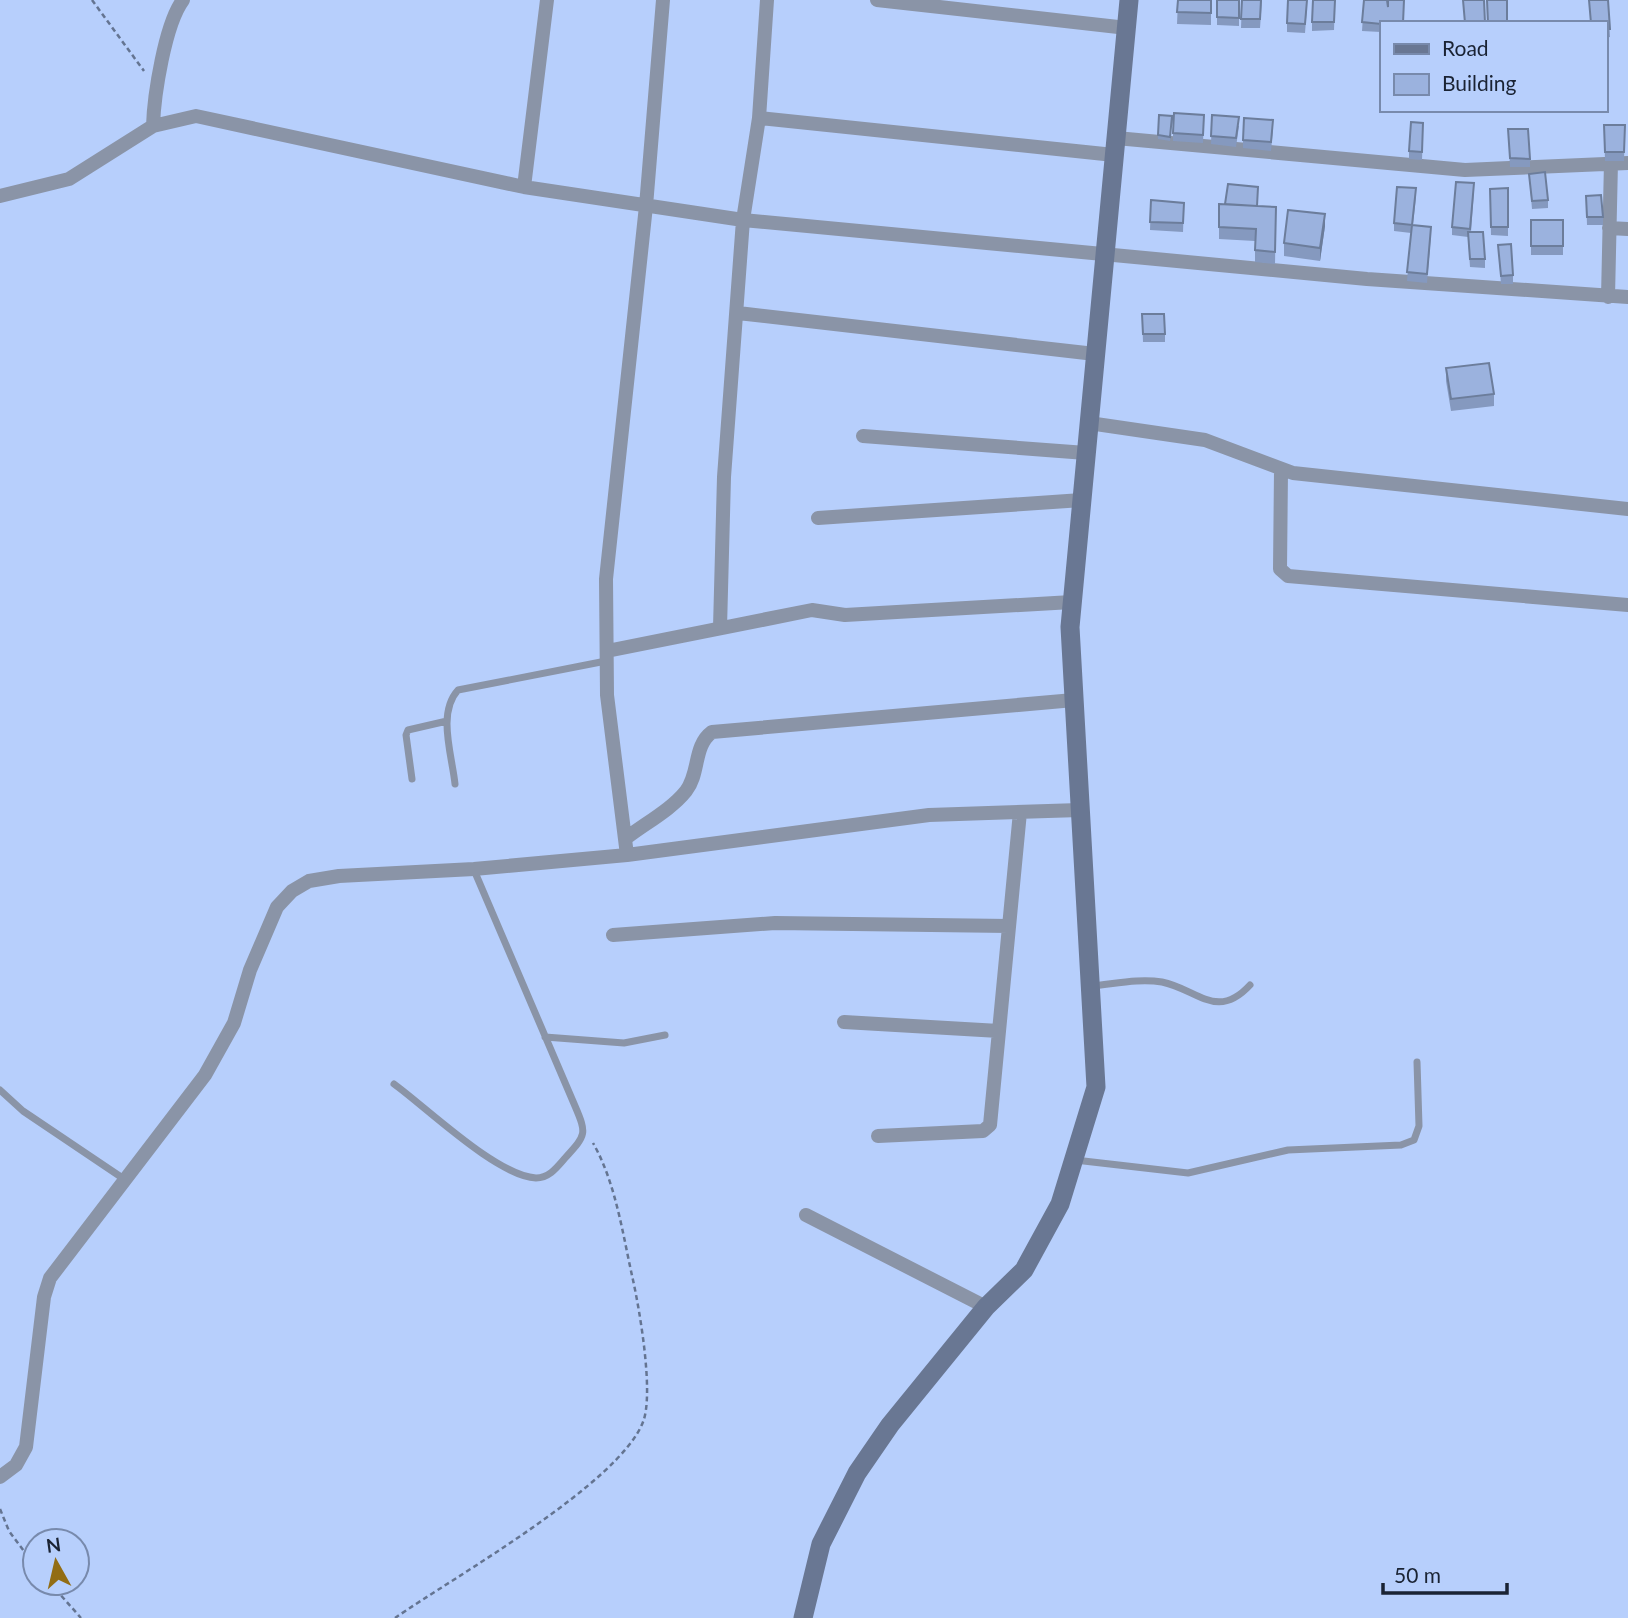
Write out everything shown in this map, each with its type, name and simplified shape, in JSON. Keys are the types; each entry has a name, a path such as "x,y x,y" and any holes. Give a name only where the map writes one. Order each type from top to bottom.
{"main road":[{"path":"803,1618 821,1544 857,1473 890,1425 986,1307 1024,1270 1060,1204 1096,1087 1070,627 1129,0"}],"street":[{"path":"174,0 175,16"},
{"path":"153,126 156,88 175,16 183,0"},
{"path":"524,187 547,0"},
{"path":"626,855 612,751 606,579 646,206 663,0"},
{"path":"720,628 724,477 743,220 759,118 767,0"},
{"path":"877,0 1126,28"},
{"path":"0,196 69,179 153,126 196,116 524,187 743,220 1104,252 1367,279 1628,298"},
{"path":"759,118 1115,147 1475,170 1628,163"},
{"path":"1608,297 1611,162"},
{"path":"1609,228 1628,229"},
{"path":"738,313 1095,354"},
{"path":"1088,423 1205,440 1281,471 1455,493 1628,509"},
{"path":"863,436 1086,453"},
{"path":"1281,471 1280,569 1288,576 1628,605"},
{"path":"818,518 1082,500"},
{"path":"607,656 720,628 812,610 845,615 1072,602"},
{"path":"625,839 684,793 692,781 702,739 712,732 1074,700"},
{"path":"0,1477 16,1465 26,1447 44,1297 50,1278 205,1075 234,1023 250,970 277,907 292,891 309,881 339,876 474,869 626,855 929,815 1080,810"},
{"path":"878,1136 988,1129 1020,812"},
{"path":"613,935 775,923 1009,926"},
{"path":"844,1022 999,1031"},
{"path":"806,1215 986,1307"}],"lane":[{"path":"455,783 447,721 450,699 458,690 607,656"},
{"path":"412,779 406,735 408,730 447,721"},
{"path":"394,1084 457,1137 512,1170 535,1178 552,1172 584,1133 474,869"},
{"path":"1091,986 1164,982 1205,1001 1216,1002 1242,994 1250,985"},
{"path":"545,1037 624,1043 664,1035"},
{"path":"1074,1160 1188,1173 1288,1150 1401,1145 1414,1140 1419,1126 1417,1062"},
{"path":"0,1090 23,1111 124,1179"}],"path":[{"path":"92,0 156,88"},
{"path":"395,1618 568,1503 621,1454 642,1426 646,1405 641,1316 607,1176 597,1150 584,1133"},
{"path":"0,1509 9,1531 21,1547"},
{"path":"62,1597 81,1618"}],"building":[{"path":"1178,0 1211,0 1211,13 1177,12"},
{"path":"1217,0 1239,0 1239,18 1217,17"},
{"path":"1242,0 1261,0 1260,19 1241,19"},
{"path":"1288,0 1307,0 1305,24 1287,23"},
{"path":"1313,0 1335,0 1334,22 1312,22"},
{"path":"1364,0 1387,0 1388,7 1388,0 1404,0 1403,21 1380,21 1380,24 1362,22"},
{"path":"1463,0 1484,0 1485,21 1465,21"},
{"path":"1487,0 1507,0 1507,21 1488,21"},
{"path":"1589,0 1608,0 1610,29 1607,29 1607,21 1591,21"},
{"path":"1174,113 1204,115 1203,135 1173,133"},
{"path":"1159,115 1172,116 1170,137 1158,135"},
{"path":"1212,115 1239,117 1236,138 1211,136"},
{"path":"1244,118 1273,120 1271,142 1243,140"},
{"path":"1411,122 1423,123 1422,152 1409,151"},
{"path":"1604,125 1625,125 1624,152 1605,152"},
{"path":"1508,129 1528,129 1530,159 1510,158"},
{"path":"1545,172 1548,200 1532,201 1529,174"},
{"path":"1456,182 1474,183 1470,229 1452,227"},
{"path":"1228,184 1258,187 1257,206 1225,204"},
{"path":"1397,187 1416,188 1412,225 1394,223"},
{"path":"1508,188 1508,227 1491,227 1490,189"},
{"path":"1601,195 1603,217 1587,217 1586,196"},
{"path":"1151,200 1184,203 1183,223 1150,222"},
{"path":"1219,204 1276,207 1275,252 1255,250 1256,229 1219,227"},
{"path":"1288,210 1325,214 1320,248 1284,243"},
{"path":"1531,220 1563,220 1563,246 1531,246"},
{"path":"1412,225 1431,227 1427,274 1407,272"},
{"path":"1468,232 1483,232 1485,259 1470,259"},
{"path":"1511,244 1513,275 1501,276 1498,245"},
{"path":"1142,314 1164,314 1165,334 1143,334"},
{"path":"1489,363 1494,394 1451,399 1446,368"}]}
